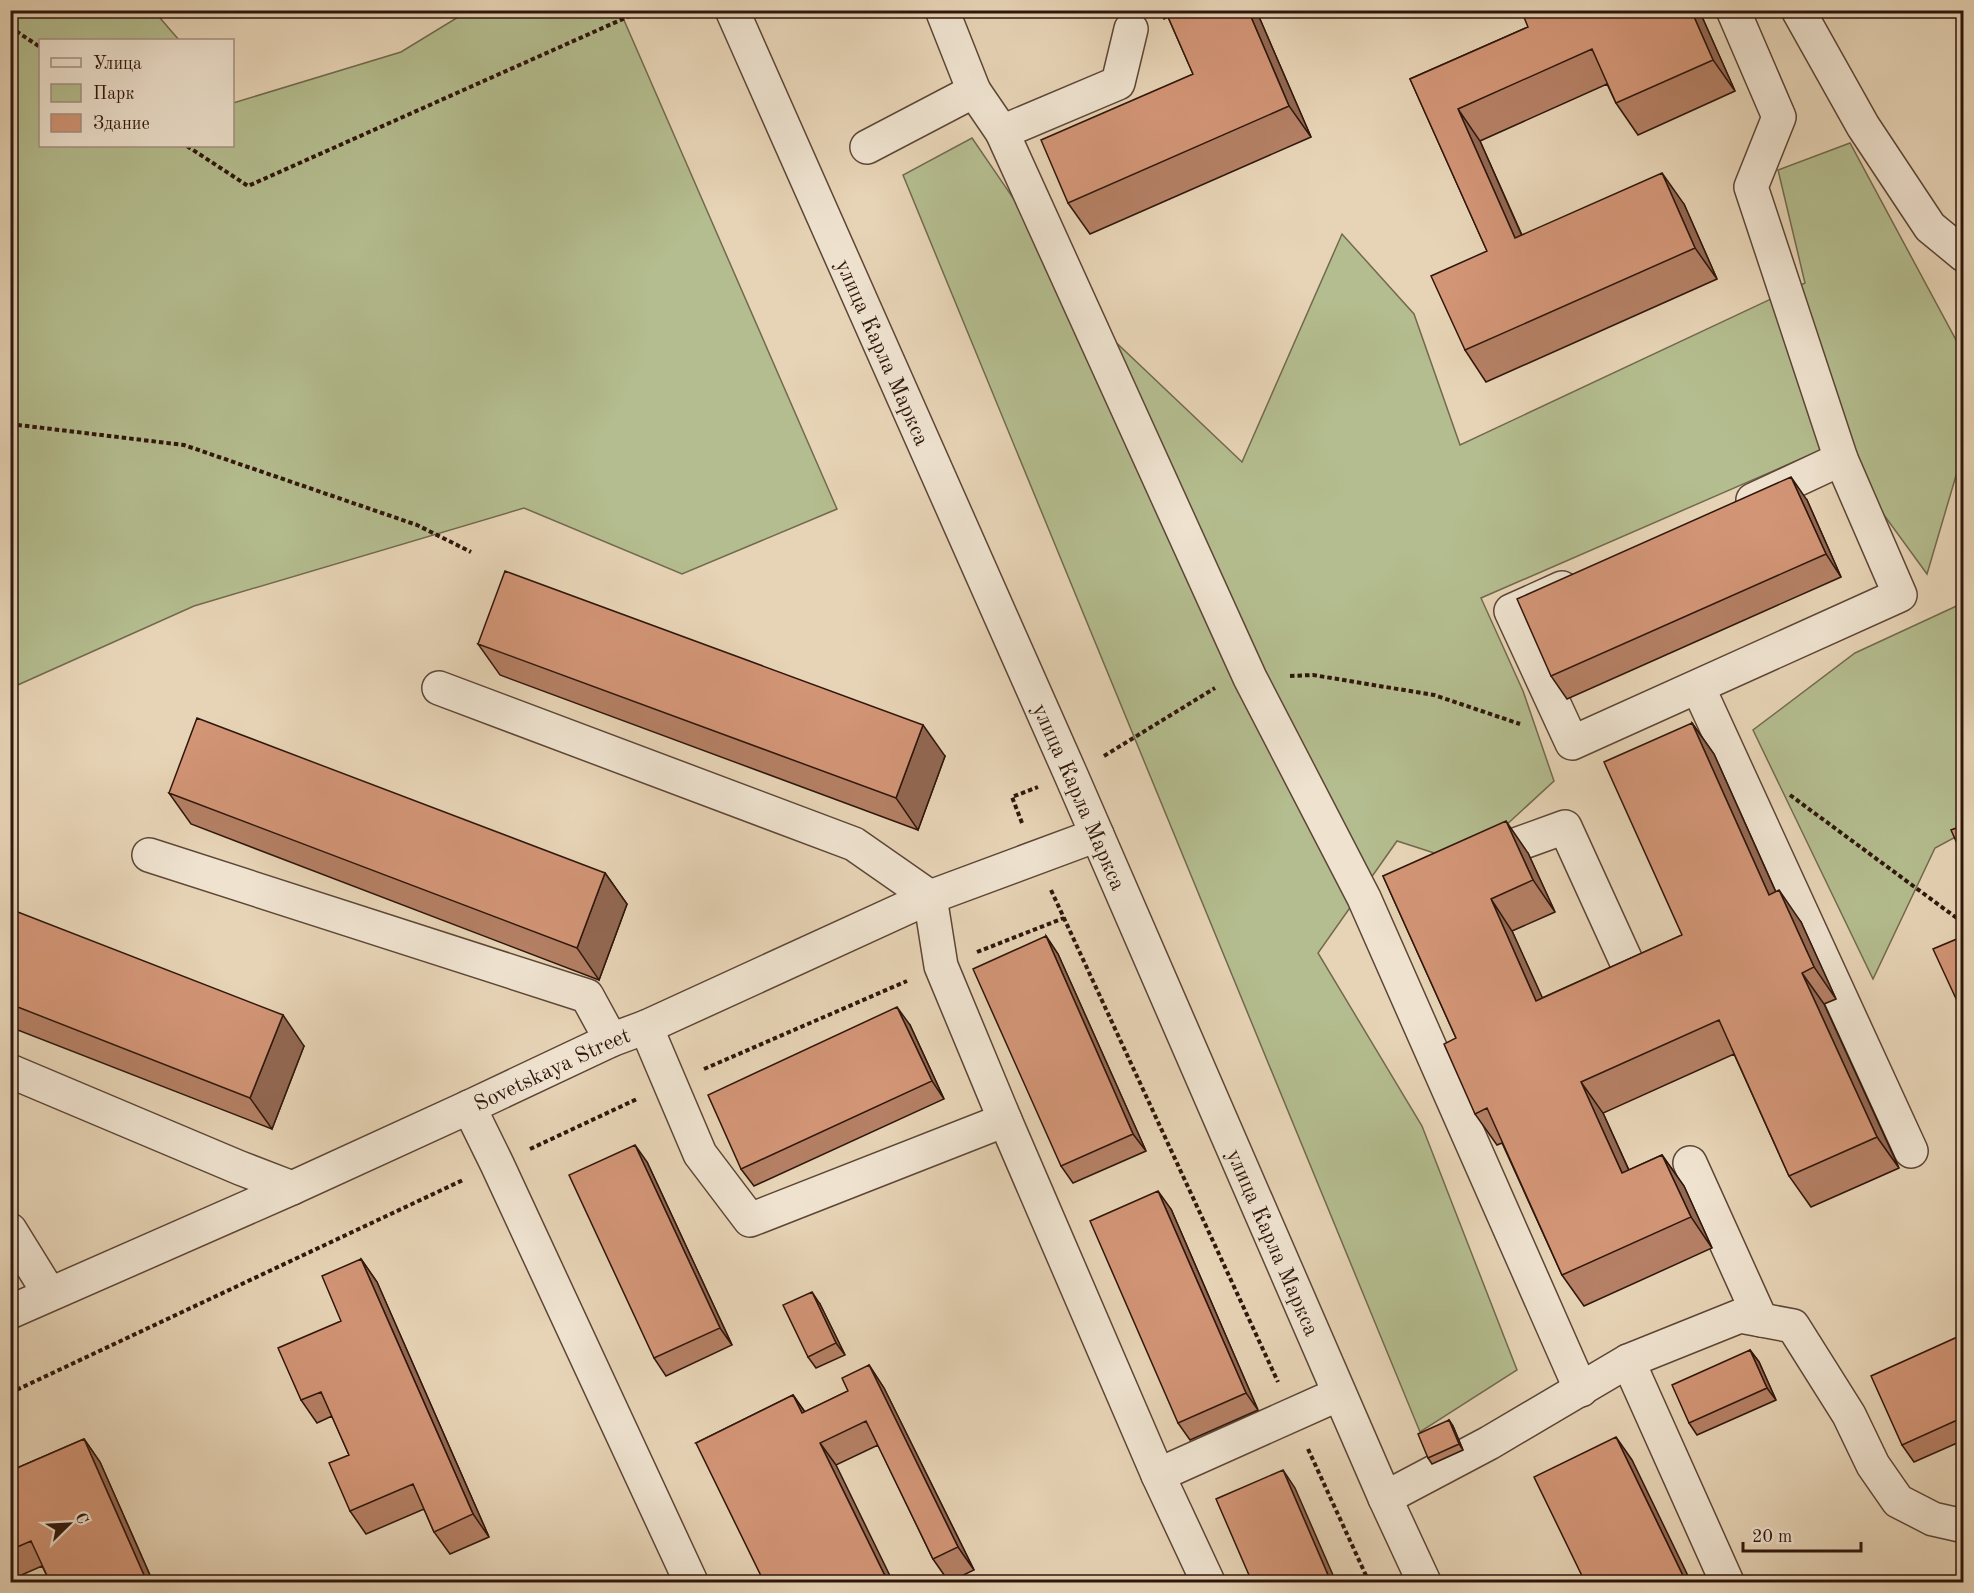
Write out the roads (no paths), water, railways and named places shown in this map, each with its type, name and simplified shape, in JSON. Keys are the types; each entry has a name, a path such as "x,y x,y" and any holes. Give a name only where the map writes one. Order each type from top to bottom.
{"street":[{"name":"улица Карла Маркса","path":"732,10 1071,774 1339,1394 1425,1582"},
{"path":"942,10 974,92 1002,132 1250,678 1376,894 1581,1390"},
{"path":"1586,577 1511,611 1572,743 1900,595 1841,459 1751,187 1779,117 1733,10"},
{"path":"1798,10 1863,126 1930,226 1964,255"},
{"path":"1002,132 1118,83 1131,28"},
{"path":"867,147 974,92"},
{"path":"1724,513 1841,459"},
{"path":"1698,687 1911,1151"},
{"path":"439,688 854,844 930,897 941,966 1158,1474 1208,1582"},
{"path":"1454,867 1565,827 1633,976"},
{"name":"Sovetskaya Street","path":"10,1312 291,1188 611,1040 646,1028 930,897 1097,835"},
{"path":"149,855 587,996 611,1040"},
{"path":"646,1028 700,1154 750,1220 1005,1120"},
{"path":"10,1071 291,1188"},
{"path":"469,1107 691,1582"},
{"path":"1690,1163 1761,1320"},
{"path":"10,1230 49,1293"},
{"path":"1385,1498 1489,1443 1628,1361 1740,1316 1793,1326 1849,1415 1873,1465 1898,1501 1933,1519 1964,1526"},
{"path":"1628,1361 1727,1582"},
{"path":"1158,1474 1339,1394"}]}
